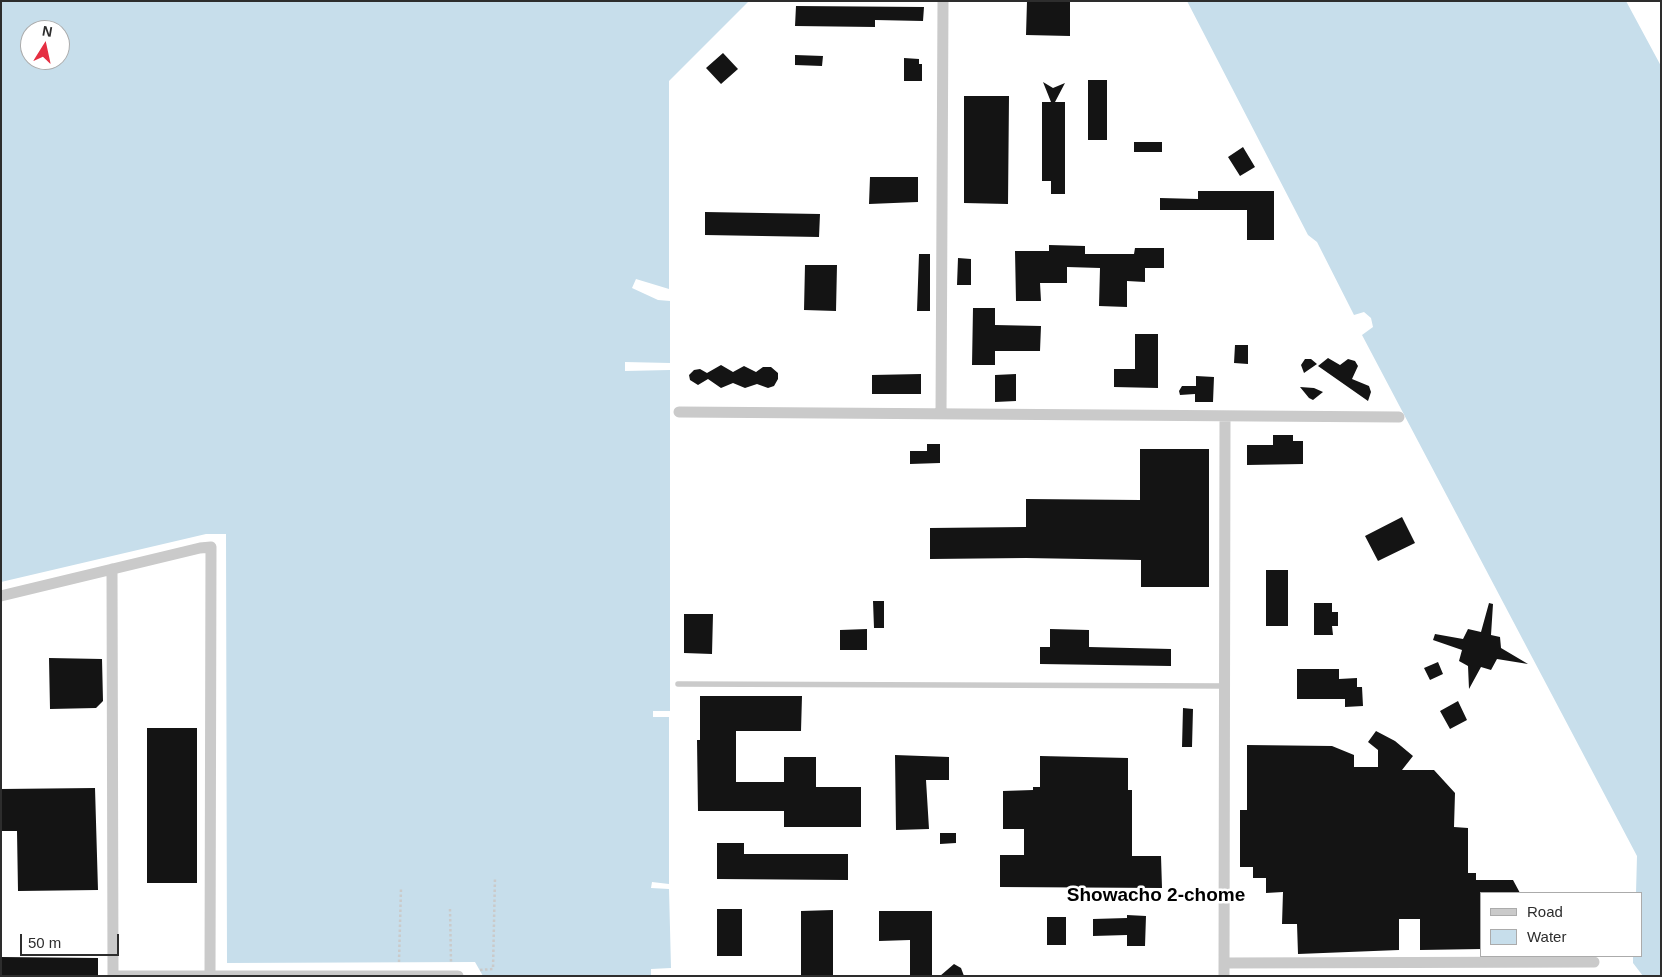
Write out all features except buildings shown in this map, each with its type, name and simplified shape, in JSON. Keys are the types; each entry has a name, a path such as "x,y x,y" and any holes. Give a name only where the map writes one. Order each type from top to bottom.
{"street":[{"path":"941,414 943,1"},
{"path":"679,412 1399,418"},
{"path":"1224,976 1225,416"},
{"path":"1,596 200,548 211,547 210,974"},
{"path":"112,569 113,976 210,974 458,976"},
{"path":"1224,963 1594,962"}],"lane":[{"path":"678,684 1225,686"}],"path":[{"path":"480,970 493,969 495,877"},
{"path":"399,962 401,888"},
{"path":"450,909 451,962"}],"water":[{"path":"1,1 749,1 669,81 669,289 636,279 632,288 658,300 670,301 670,363 625,362 625,371 670,370 670,711 653,711 653,717 669,717 669,884 652,882 651,888 669,889 671,968 651,969 651,976 483,976 475,962 227,963 226,534 206,534 1,582"},
{"path":"1187,1 1626,1 1661,66 1661,976 1643,976 1633,963 1633,957 1642,957 1642,892 1636,892 1637,856 1362,335 1373,327 1371,318 1364,312 1354,315 1317,242 1308,235"}],"district":[{"name":"Showacho 2-chome","path":"1156,896"}]}
